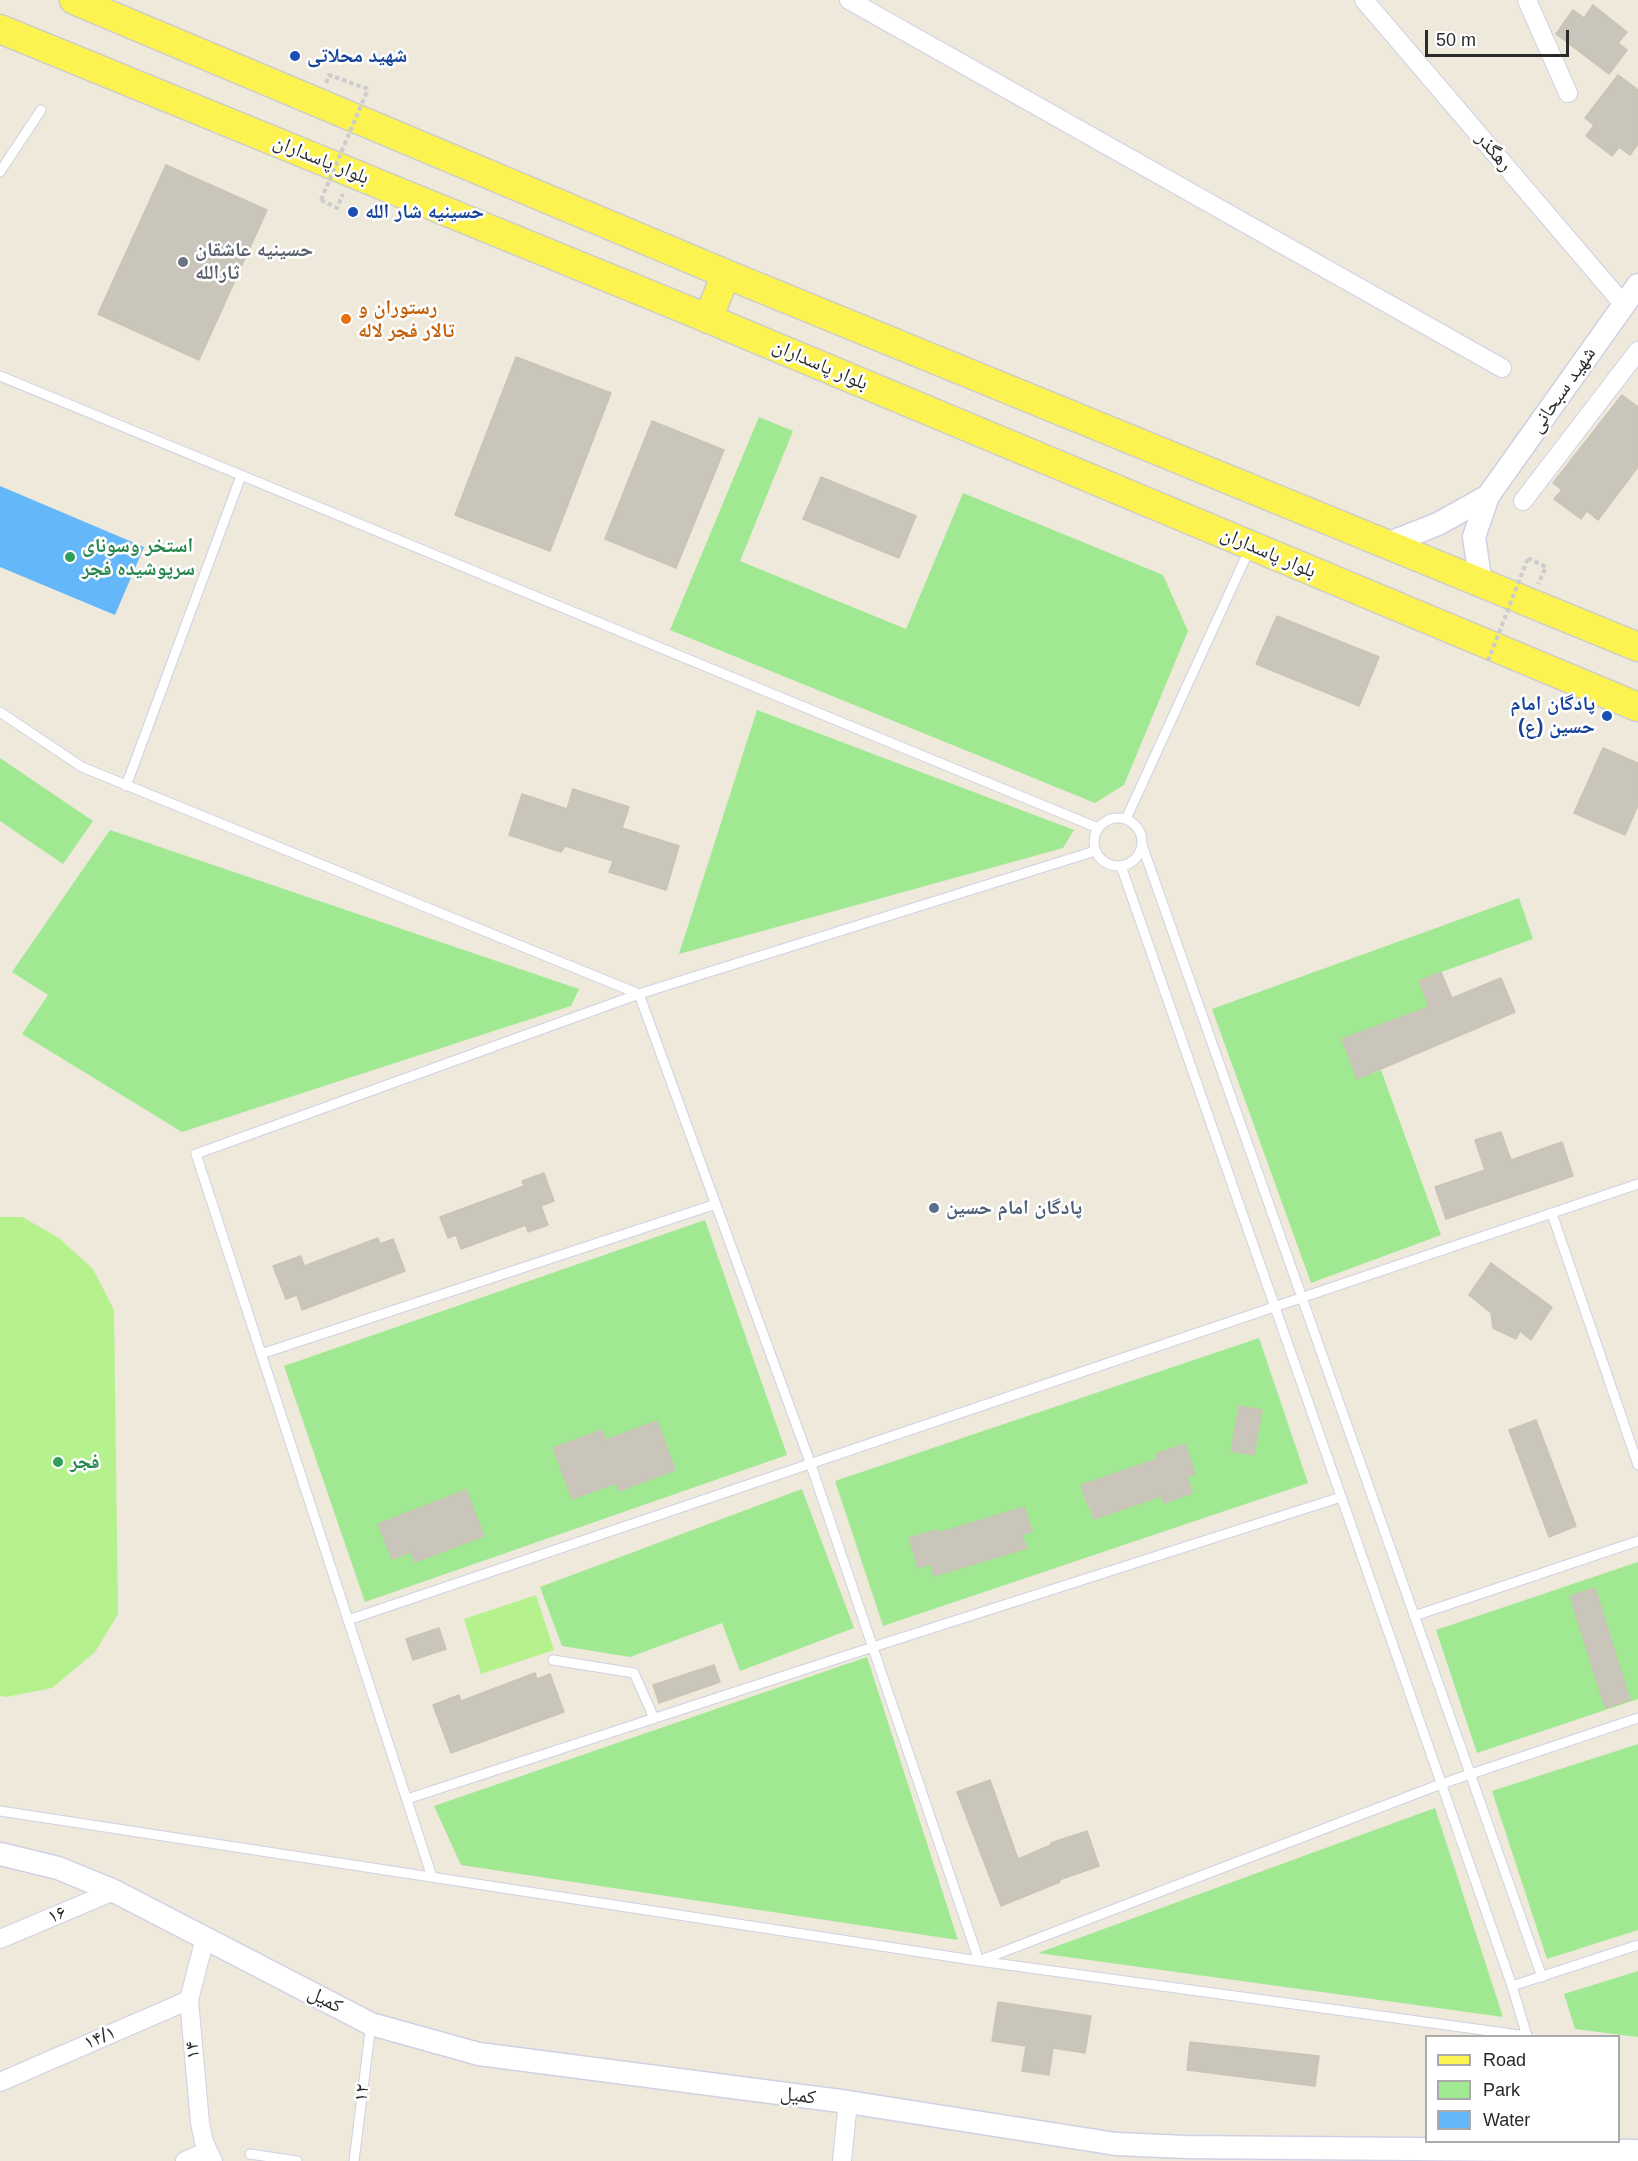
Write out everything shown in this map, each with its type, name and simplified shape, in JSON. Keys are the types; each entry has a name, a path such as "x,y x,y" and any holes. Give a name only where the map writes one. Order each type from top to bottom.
{"main road":[{"path":"74,0 111,9 726,274 1638,647"},
{"name":"بلوار پاسداران","path":"0,29 708,319 1638,707"},
{"path":"708,319 726,274"}],"street":[{"path":"849,0 1502,368"},
{"name":"رهگذر","path":"1364,0 1624,305"},
{"path":"1527,0 1568,93"},
{"name":"شهید سبحانی","path":"1488,496 1638,285"},
{"path":"1523,501 1638,351"},
{"path":"1387,544 1438,524 1488,496"},
{"path":"1481,584 1474,537 1488,496"},
{"name":"کمیل","path":"0,1854 58,1868 114,1891 371,2024 479,2054 848,2102 1189,2154 1638,2151"},
{"name":"۱۶","path":"0,1939 114,1891"},
{"name":"۱۴","path":"205,1938 189,2000 200,2123 204,2142 211,2156"},
{"name":"۱۴/۱","path":"6,2079 189,2000"},
{"path":"842,2161 848,2102"},
{"path":"185,2161 211,2156"}],"lane":[{"path":"0,172 41,110"},
{"path":"0,376 1098,828"},
{"path":"126,786 241,476"},
{"path":"1126,819 1251,546"},
{"path":"0,712 82,767 639,994 811,1465 979,1961"},
{"path":"1142,844 1135,859 1121,866 1106,863 1095,851 1094,835 1098,828 1111,819 1126,819 1139,829 1142,844 1542,1977"},
{"path":"432,1877 196,1154 639,994 1095,851"},
{"path":"1121,866 1512,1986 1527,2035"},
{"path":"348,1620 1638,1184"},
{"path":"261,1354 716,1204"},
{"path":"1552,1214 1638,1465"},
{"path":"406,1799 1341,1497"},
{"path":"1414,1616 1638,1541"},
{"path":"553,1660 634,1674 654,1718"},
{"path":"979,1961 1441,1784 1638,1718"},
{"path":"0,1811 979,1961 1520,2035"},
{"path":"1512,1986 1638,1945"},
{"name":"۱۲","path":"354,2161 371,2024"},
{"path":"250,2154 297,2161"}],"path":[{"path":"329,75 368,89 321,200 337,208"},
{"path":"1488,661 1528,558 1546,567"}],"green space":[{"path":"759,417 793,431 740,561 906,629 963,493 1163,575 1188,631 1124,785 1095,803 670,630"},
{"path":"757,710 1074,830 1063,848 679,954"},
{"path":"0,758 93,821 63,864 0,821"},
{"path":"110,830 579,989 571,1006 182,1132 22,1034 48,995 12,972"},
{"path":"1519,898 1533,939 1419,980 1429,1007 1343,1039 1357,1079 1381,1070 1441,1235 1311,1283 1212,1009"},
{"name":"فجر","path":"0,1217 22,1217 59,1238 93,1269 114,1310 118,1614 95,1652 52,1688 6,1697 0,1696"},
{"path":"705,1220 787,1455 365,1602 284,1366"},
{"path":"1259,1338 1308,1483 883,1626 835,1481"},
{"path":"802,1489 854,1628 740,1671 722,1623 630,1657 562,1646 540,1587"},
{"path":"1638,1562 1638,1699 1477,1753 1436,1630"},
{"path":"536,1595 554,1650 481,1674 464,1619"},
{"path":"867,1657 958,1940 461,1865 434,1806"},
{"path":"1638,1744 1638,1930 1547,1959 1492,1791"},
{"path":"1435,1808 1503,2017 1038,1953"},
{"path":"1638,1971 1638,2037 1575,2029 1564,1994"}],"water":[{"name":"استخر وسونای سرپوشیده فجر","path":"0,486 144,547 115,615 0,567"}],"building":[{"path":"1593,5 1627,32 1618,43 1627,50 1609,74 1556,34 1573,10 1584,18"},
{"path":"1618,75 1638,90 1638,144 1630,155 1619,147 1612,156 1586,136 1594,125 1585,118"},
{"name":"حسینیه عاشقان ثارالله","path":"166,165 267,210 199,360 98,314"},
{"path":"516,357 611,393 550,551 455,515"},
{"path":"1622,395 1638,407 1638,467 1598,520 1587,511 1581,519 1554,499 1562,490 1553,483"},
{"path":"652,421 724,450 676,568 605,539"},
{"path":"821,477 916,516 899,558 803,519"},
{"path":"1277,616 1379,657 1359,706 1256,664"},
{"path":"1603,748 1638,763 1638,805 1625,835 1574,813"},
{"path":"573,789 629,807 622,828 679,846 666,890 609,872 613,861 565,846 561,852 509,835 522,794 567,809"},
{"path":"1441,972 1452,998 1501,978 1515,1012 1357,1079 1342,1039 1429,1007 1419,981"},
{"path":"1501,1132 1511,1160 1562,1142 1573,1176 1446,1219 1435,1187 1485,1170 1475,1140"},
{"path":"544,1173 554,1201 541,1206 548,1225 528,1232 526,1225 461,1249 456,1235 448,1238 440,1217 524,1186 522,1181"},
{"path":"378,1238 380,1244 393,1239 405,1271 302,1310 297,1295 286,1299 273,1266 301,1256 304,1266"},
{"path":"1491,1263 1552,1307 1531,1340 1520,1331 1516,1339 1493,1328 1491,1313 1469,1295"},
{"path":"1239,1406 1262,1410 1254,1455 1231,1451"},
{"path":"1536,1420 1576,1526 1549,1537 1509,1430"},
{"path":"657,1421 675,1470 619,1491 616,1483 572,1499 553,1448 602,1430 606,1440"},
{"path":"1185,1444 1195,1474 1187,1477 1192,1493 1164,1503 1161,1496 1094,1519 1081,1485 1157,1459 1156,1454"},
{"path":"466,1490 484,1536 415,1562 411,1552 392,1559 378,1524"},
{"path":"1024,1507 1032,1531 1022,1535 1027,1548 934,1576 931,1564 918,1568 909,1538 937,1530 938,1533"},
{"path":"1595,1588 1630,1700 1605,1708 1570,1596"},
{"path":"439,1628 446,1649 413,1660 406,1639"},
{"path":"714,1665 720,1682 659,1703 653,1685"},
{"path":"535,1673 537,1679 550,1674 564,1712 451,1753 433,1705 459,1695 461,1701"},
{"path":"990,1780 1018,1859 1051,1843 1087,1831 1099,1866 1059,1880 1060,1882 1001,1906 957,1792"},
{"path":"998,2002 1091,2016 1085,2053 1053,2048 1049,2075 1022,2071 1026,2046 992,2041"},
{"path":"1190,2042 1319,2056 1315,2086 1187,2070"}],"place":[{"name":"شهید محلاتی","path":"295,56"},
{"name":"حسینیه شار الله","path":"353,212"},
{"name":"حسینیه عاشقان ثارالله","path":"183,262"},
{"name":"رستوران و تالار فجر لاله","path":"346,319"},
{"name":"استخر وسونای سرپوشیده فجر","path":"70,557"},
{"name":"پادگان امام حسین (ع)","path":"1607,716"},
{"name":"پادگان امام حسین","path":"934,1208"},
{"name":"فجر","path":"58,1462"}]}
